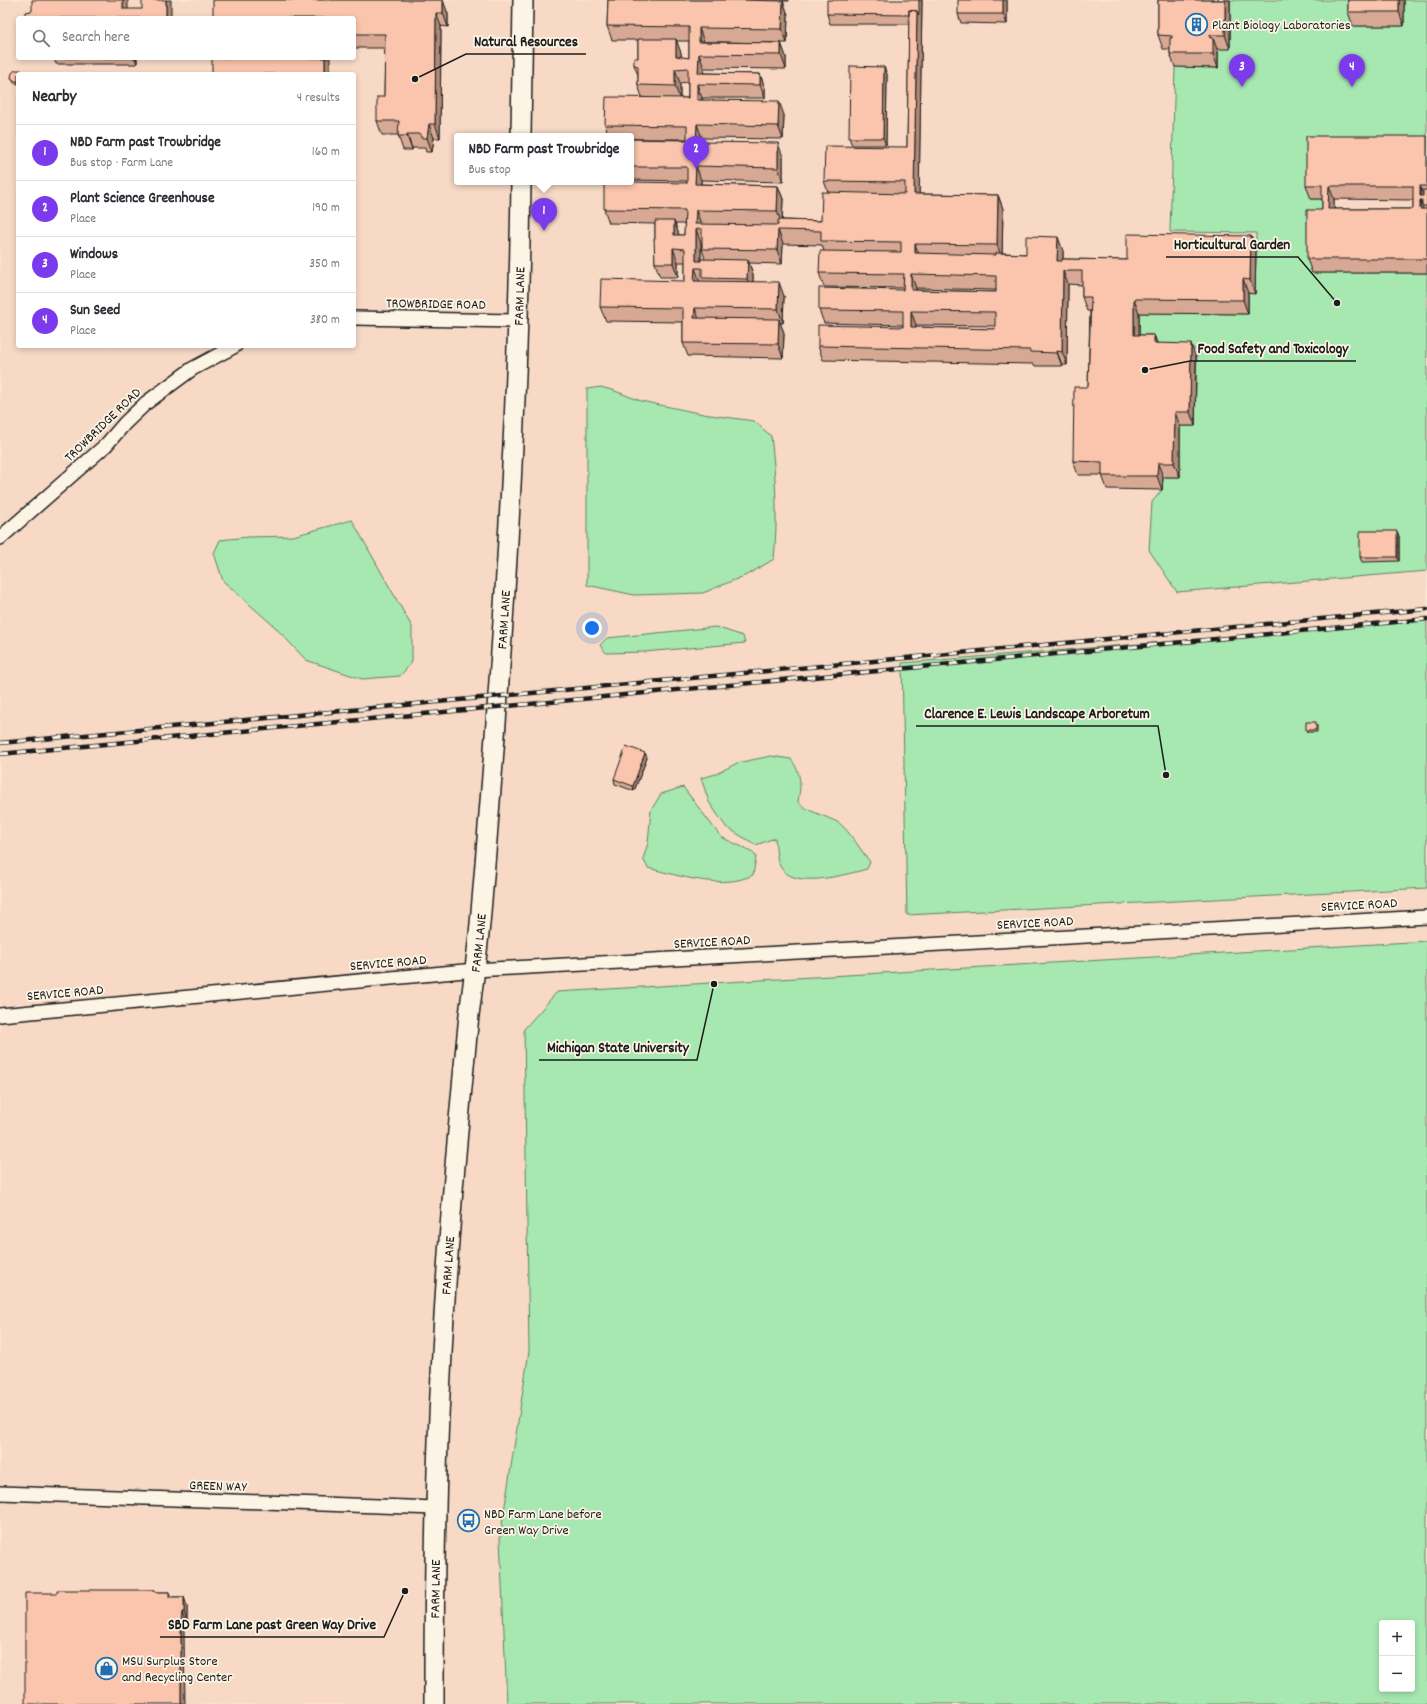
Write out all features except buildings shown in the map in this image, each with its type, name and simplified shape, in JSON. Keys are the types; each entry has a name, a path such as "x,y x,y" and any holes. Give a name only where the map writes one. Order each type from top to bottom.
{"street":[{"path":"522,133 523,0"},
{"name":"FARM LANE","path":"434,1704 436,1508 441,1374 449,1241 480,929 509,546 517,389 521,185"},
{"name":"TROWBRIDGE ROAD","path":"356,318 518,321"},
{"name":"TROWBRIDGE ROAD","path":"0,538 106,445 125,423 146,403 192,369 231,348"},
{"name":"SERVICE ROAD","path":"0,1015 475,970 1427,917"},
{"name":"GREEN WAY","path":"0,1493 436,1508"}],"shaded area":[{"path":"0,0 1427,0 1427,1704 0,1704"}],"green space":[{"path":"1230,0 1353,0 1353,26 1403,26 1404,0 1427,0 1427,149 1312,199 1327,199 1312,273 1427,273 1427,571 1177,592 1149,550 1152,502 1162,490 1163,477 1179,477 1180,426 1195,426 1197,349 1139,349 1139,313 1248,314 1248,293 1255,293 1256,233 1170,232 1175,67 1218,68 1218,49 1230,48"},
{"path":"601,387 641,401 703,414 754,421 771,436 776,498 774,559 749,574 703,593 634,595 587,585 587,389"},
{"path":"352,520 412,627 412,662 400,676 362,679 306,660 275,627 223,581 214,553 220,540 248,537 293,536"},
{"path":"1427,621 1427,888 907,915 902,663"},
{"path":"716,627 743,636 745,643 644,652 606,653 600,645 607,638"},
{"path":"771,756 791,759 795,765 800,780 798,802 811,811 834,820 843,826 870,862 867,869 820,879 796,878 786,874 780,866 775,838 756,845 726,827 709,802 701,778 716,774 737,763"},
{"path":"683,787 721,837 753,852 756,857 753,875 741,879 715,881 687,878 648,868 643,859 648,843 651,810 661,794"},
{"path":"1427,941 1427,1704 507,1704 500,1537 529,1351 524,1029 557,992"}],"railway":[{"path":"0,743 1427,609"},
{"path":"0,754 1427,619"}],"place":[{"name":"Plant Biology Laboratories","path":"1196,24"},
{"name":"Natural Resources","path":"415,79"},
{"name":"Windows","path":"1242,87"},
{"name":"Sun Seed","path":"1352,87"},
{"name":"Plant Science Greenhouse","path":"696,169"},
{"name":"NBD Farm past Trowbridge","path":"544,231"},
{"name":"Horticultural Garden","path":"1337,303"},
{"name":"Food Safety and Toxicology","path":"1145,370"},
{"name":"Clarence E. Lewis Landscape Arboretum","path":"1166,775"},
{"name":"Michigan State University","path":"714,984"},
{"name":"NBD Farm Lane before Green Way Drive","path":"468,1521"},
{"name":"SBD Farm Lane past Green Way Drive","path":"405,1591"},
{"name":"MSU Surplus Store and Recycling Center","path":"106,1668"}]}
